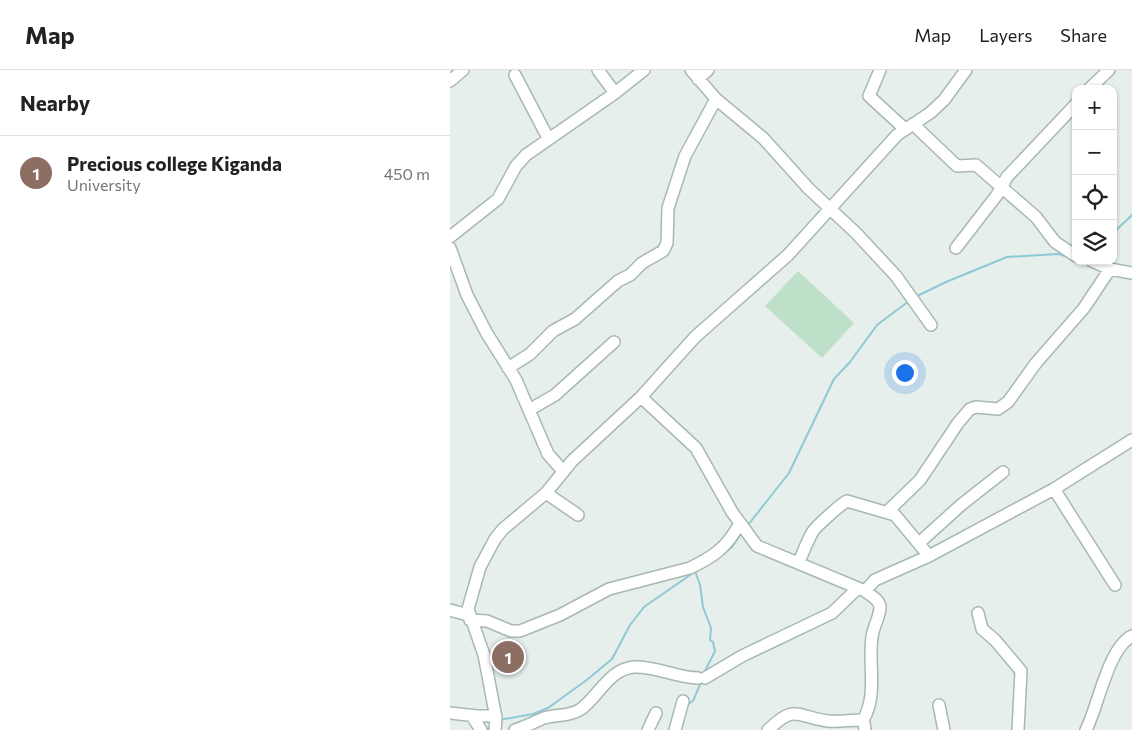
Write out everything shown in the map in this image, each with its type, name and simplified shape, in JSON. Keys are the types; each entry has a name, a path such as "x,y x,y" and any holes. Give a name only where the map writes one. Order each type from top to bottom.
{"street":[{"path":"450,81 463,70"},
{"path":"598,70 615,93"},
{"path":"450,237 490,207 504,190 516,166 526,155 615,93 644,70"},
{"path":"708,70 694,75 716,99 763,138 809,188 831,208 896,276 931,324"},
{"path":"880,70 869,96 957,166 976,165 1036,217 1055,242 1072,254"},
{"path":"450,713 496,722 484,656 477,633 469,617 471,594 480,568 495,539 503,529 546,493 563,471 640,397 695,338 776,266 909,127 944,100 966,70"},
{"path":"1093,85 1109,70"},
{"path":"516,75 548,138"},
{"path":"508,368 530,354 553,331 575,319 618,281 630,275 642,264 663,251 667,243 668,208 685,156 716,99"},
{"path":"956,248 1008,177 1072,108"},
{"path":"450,248 467,295 486,332 508,368 548,454 563,471"},
{"path":"1100,265 1110,270 1132,273"},
{"path":"888,512 920,480 958,423 970,410 976,407 998,409 1008,402 1036,363 1084,308 1110,270"},
{"path":"529,410 555,395 614,342"},
{"path":"640,397 696,448 743,527 757,546 862,589 879,602 880,607 873,628 871,648 872,691 864,725 829,721 803,714 790,713 780,718 768,730"},
{"path":"516,730 545,718 566,715 581,709 602,686 620,671 633,667 687,678 702,678 742,656 832,613 875,580 929,556 1054,489 1132,440"},
{"path":"919,543 961,505 1003,472"},
{"path":"1054,489 1115,586"},
{"path":"546,493 578,515"},
{"path":"799,562 814,529 843,503 851,501 888,512 898,517 929,556"},
{"path":"450,610 511,631 536,625 609,589 690,568 703,562 727,545 743,527"},
{"path":"978,613 982,629 995,640 1021,671 1018,730"},
{"path":"1086,730 1118,646 1132,636"},
{"path":"675,730 683,701"},
{"path":"939,704 944,730"},
{"path":"648,730 656,713"},
{"path":"472,716 481,730"}],"green space":[{"path":"798,271 854,323 822,358 765,306"}],"waterway":[{"path":"1117,229 1132,215"},
{"path":"915,297 1007,257 1058,254 1069,257"},
{"path":"748,525 789,473 834,379 850,362 877,325 909,301"},
{"path":"722,555 732,547 742,532"},
{"path":"695,571 700,585 703,607 711,628 710,640 713,642 715,651 704,673"},
{"path":"499,720 533,714 548,708 588,679 612,659 630,625 644,607 693,573"},
{"path":"687,705 693,701 701,682"}],"place":[{"name":"Precious college Kiganda","path":"508,657"}]}
